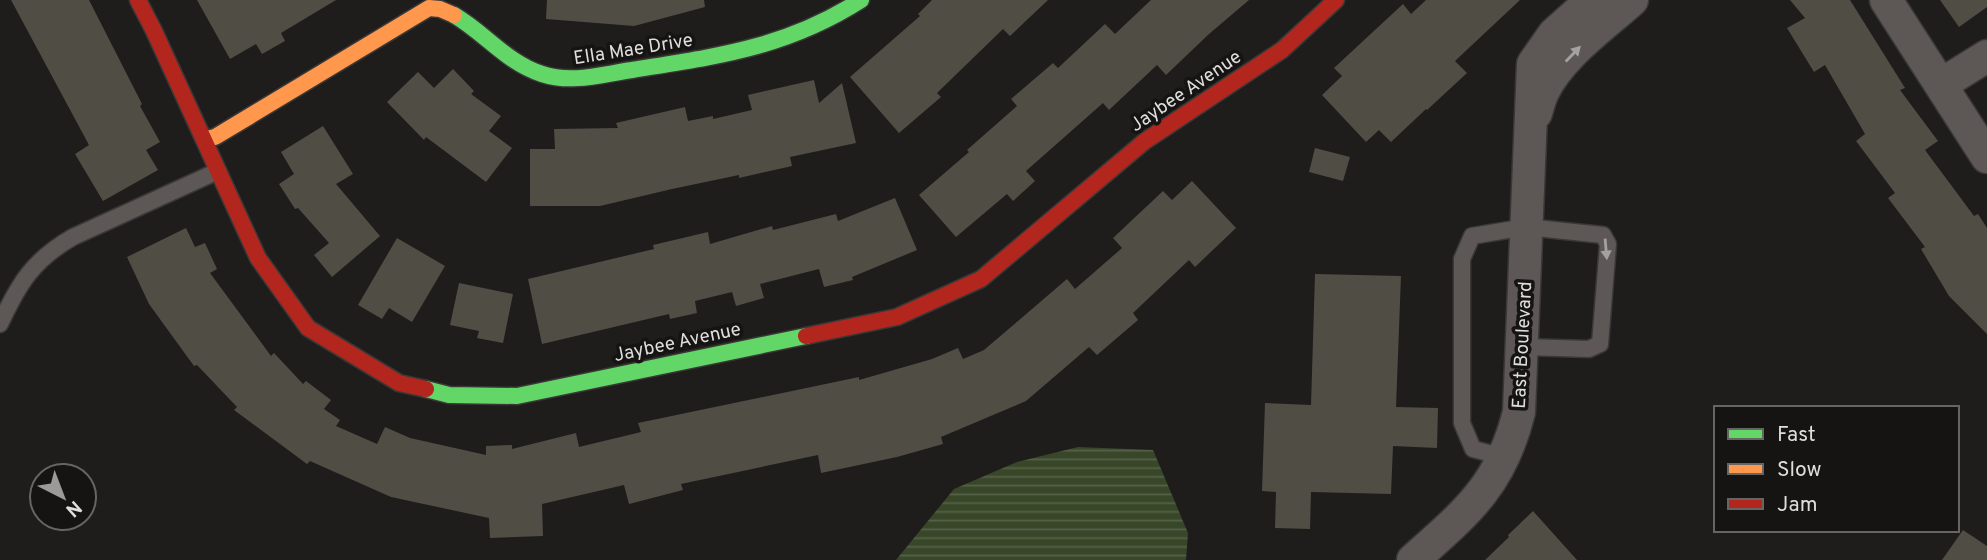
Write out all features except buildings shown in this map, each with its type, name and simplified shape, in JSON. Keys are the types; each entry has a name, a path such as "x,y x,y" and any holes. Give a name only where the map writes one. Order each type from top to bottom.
{"street":[{"name":"Jaybee Avenue","path":"138,0 205,139 258,258 308,328 399,383 449,395 517,396 897,317 981,279 1145,141 1282,50 1336,0"},
{"name":"Ella Mae Drive","path":"205,139 215,137 429,8 441,8 452,13 523,67 545,76 563,79 693,60 741,50 786,37 829,20 861,0"},
{"name":"East Boulevard","path":"1413,560 1468,511 1487,488 1504,457 1518,412 1533,64 1555,34 1591,0"},
{"path":"1529,134 1543,92 1555,72 1632,0"},
{"path":"1886,0 1987,157"},
{"path":"1942,84 1987,56"}],"lane":[{"path":"0,324 12,297 28,274 41,258 54,248 218,171"},
{"path":"1504,457 1472,449 1462,424 1462,259 1472,236 1526,227 1603,234 1608,244 1600,344 1589,349 1521,347"}],"shaded area":[{"path":"1078,447 1153,450 1188,533 1186,560 896,560 954,489 1017,462"}],"traffic: fast":[{"path":"454,15 529,69 553,77 576,78 694,60 751,48 806,29 861,0"},
{"path":"426,389 449,395 517,396 806,336"}],"traffic: slow":[{"path":"205,139 215,137 429,8 454,15"}],"traffic: jam":[{"path":"138,0 258,258 308,328 399,383 426,389"},
{"path":"806,336 897,317 981,279 1145,141 1282,50 1336,0"}]}
